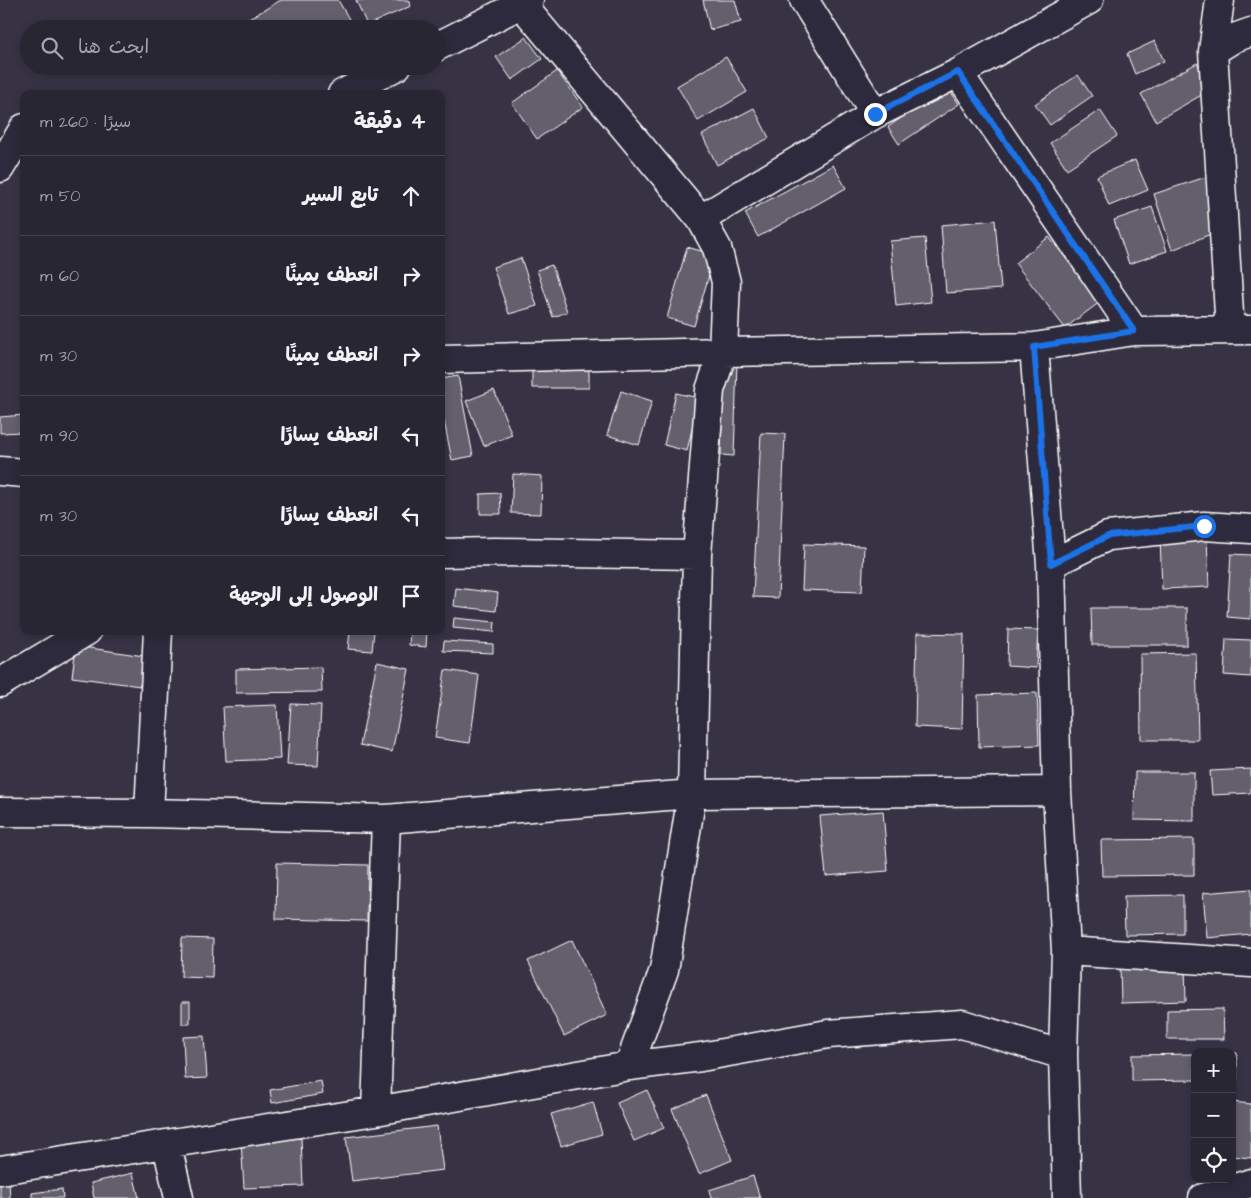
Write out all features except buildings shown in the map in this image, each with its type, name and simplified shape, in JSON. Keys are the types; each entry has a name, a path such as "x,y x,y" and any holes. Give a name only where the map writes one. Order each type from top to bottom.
{"street":[{"path":"804,0 875,114"},
{"path":"701,219 875,114 958,72 1090,0"},
{"path":"445,359 1034,347 1134,331 1240,330 1213,50 1220,0"},
{"path":"445,42 522,1 701,219 717,248 726,282 722,352 710,390 696,555 692,794 664,970 629,1066"},
{"path":"1213,50 1234,38 1251,32"},
{"path":"958,72 1134,331"},
{"path":"350,90 380,75"},
{"path":"0,168 20,135"},
{"path":"1034,347 1051,564 1057,791 1066,950 1063,1055 1067,1198"},
{"path":"0,471 20,473"},
{"path":"1051,564 1108,536 1204,526 1251,529"},
{"path":"445,553 696,555"},
{"path":"0,683 80,635"},
{"path":"149,813 158,635"},
{"path":"0,812 149,813 386,819 692,794 1057,791"},
{"path":"376,1112 386,819"},
{"path":"1066,950 1251,963"},
{"path":"0,1170 376,1112 629,1066 701,1056 828,1034 962,1024 1063,1055"},
{"path":"167,1145 180,1198"},
{"path":"1203,1198 1251,1184"}],"route":[{"path":"875,114 958,72 1134,331 1034,347 1051,564 1108,536 1204,526"}]}
